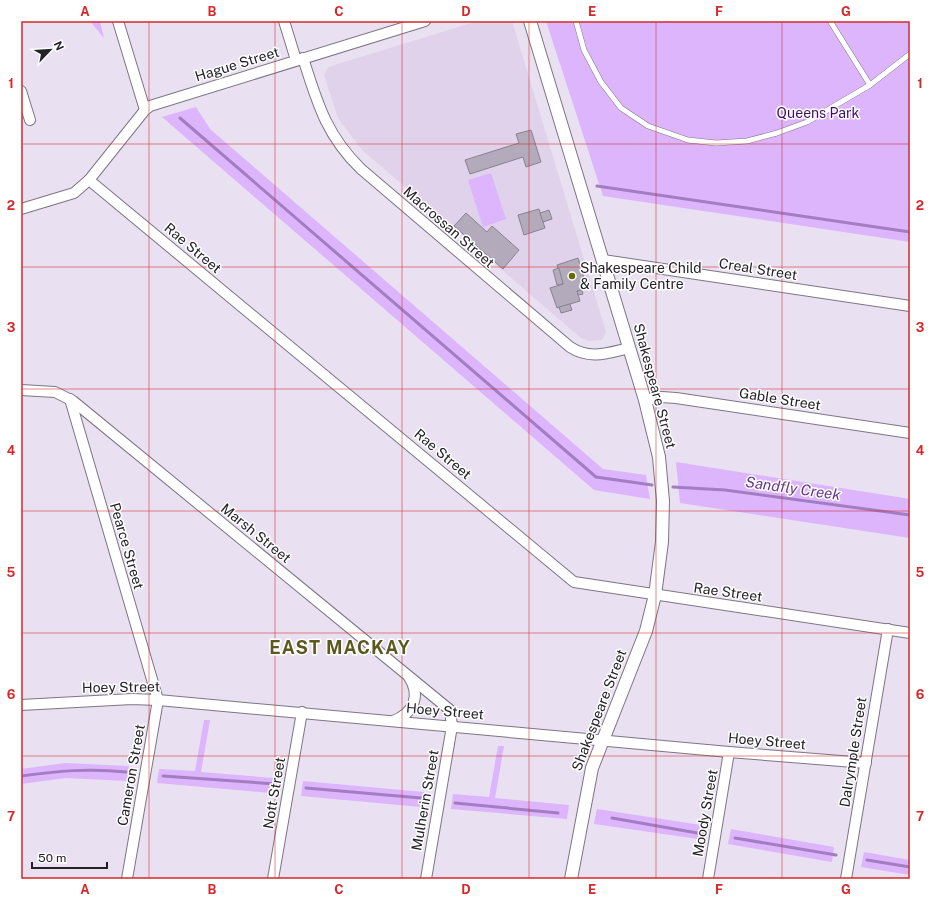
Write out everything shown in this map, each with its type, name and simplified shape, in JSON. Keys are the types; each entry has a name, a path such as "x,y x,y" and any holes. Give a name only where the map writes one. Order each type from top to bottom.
{"street":[{"path":"118,21 145,110"},
{"name":"Macrossan Street","path":"284,21 327,127 344,152 570,347 583,354 592,356 629,348"},
{"name":"Hague Street","path":"89,180 145,110 159,103 425,21"},
{"name":"Shakespeare Street","path":"530,21 645,400 656,440 663,501 662,542 655,595 646,630 602,739 588,781 572,879"},
{"path":"21,91 30,120"},
{"path":"21,209 74,193 89,180"},
{"name":"Rae Street","path":"89,180 574,582 910,633"},
{"name":"Creal Street","path":"603,260 910,306"},
{"name":"Marsh Street","path":"21,390 55,392 70,399 450,710 452,726"},
{"name":"Gable Street","path":"645,400 662,397 676,398 910,433"},
{"name":"Pearce Street","path":"70,399 158,700"},
{"name":"Dalrymple Street","path":"846,879 888,629"},
{"path":"393,721 407,713 414,703 413,687 406,674"},
{"name":"Hoey Street","path":"21,704 132,699 158,700 866,763"},
{"name":"Cameron Street","path":"127,879 158,700"},
{"name":"Nott Street","path":"273,879 302,712"},
{"name":"Mulherin Street","path":"426,879 452,726"},
{"name":"Moody Street","path":"708,879 729,752"}],"lane":[{"path":"576,21 584,50 601,82 621,108 648,126 688,140 716,143 747,141 777,133 807,122 870,85 910,54"},
{"path":"830,21 870,85"}],"shaded area":[{"path":"478,21 512,21 606,332 602,340 588,341 581,338 362,150 338,118 324,75 328,67"}],"green space":[{"path":"90,21 100,21 104,38"},
{"name":"Queens Park","path":"546,21 910,21 910,242 603,196"},
{"path":"196,107 210,129 603,469 646,475 650,499 594,490 162,117"},
{"path":"491,173 506,219 483,227 468,180"},
{"path":"676,462 910,499 910,538 680,503"},
{"path":"204,720 210,720 201,772 273,778 271,793 157,783 159,769 195,771"},
{"path":"498,746 504,746 495,798 569,805 567,819 451,809 453,794 489,797"},
{"path":"65,763 129,766 127,781 66,778 21,784 21,769"},
{"path":"303,781 424,792 421,807 301,796"},
{"path":"597,809 701,825 698,839 594,824"},
{"path":"731,829 834,847 832,862 728,844"},
{"path":"864,852 910,860 910,875 861,867"}],"building":[{"path":"531,130 541,162 526,167 523,157 470,174 465,160 519,143 516,134"},
{"path":"539,209 545,228 524,235 518,215"},
{"path":"549,210 552,219 543,222 540,213"},
{"path":"466,213 487,232 492,226 519,250 503,269 454,226"},
{"name":"Shakespeare Child & Family Centre","path":"578,258 587,288 577,291 580,301 557,308 550,288 563,284 557,265"},
{"path":"559,268 563,284 557,285 553,270"},
{"path":"582,290 583,294 578,295 577,291"},
{"path":"570,304 572,310 561,313 559,307"}],"waterway":[{"path":"180,118 596,477 652,485"},
{"path":"597,186 910,232"},
{"name":"Sandfly Creek","path":"673,487 725,490 910,515"},
{"path":"21,776 99,770 126,772"},
{"path":"163,776 276,784"},
{"path":"306,788 421,798"},
{"path":"455,803 558,813"},
{"path":"612,818 703,834"},
{"path":"735,838 836,855"},
{"path":"867,860 910,867"}],"place":[{"name":"Shakespeare Child & Family Centre","path":"572,276"}],"district":[{"name":"EAST MACKAY","path":"340,647"}]}
